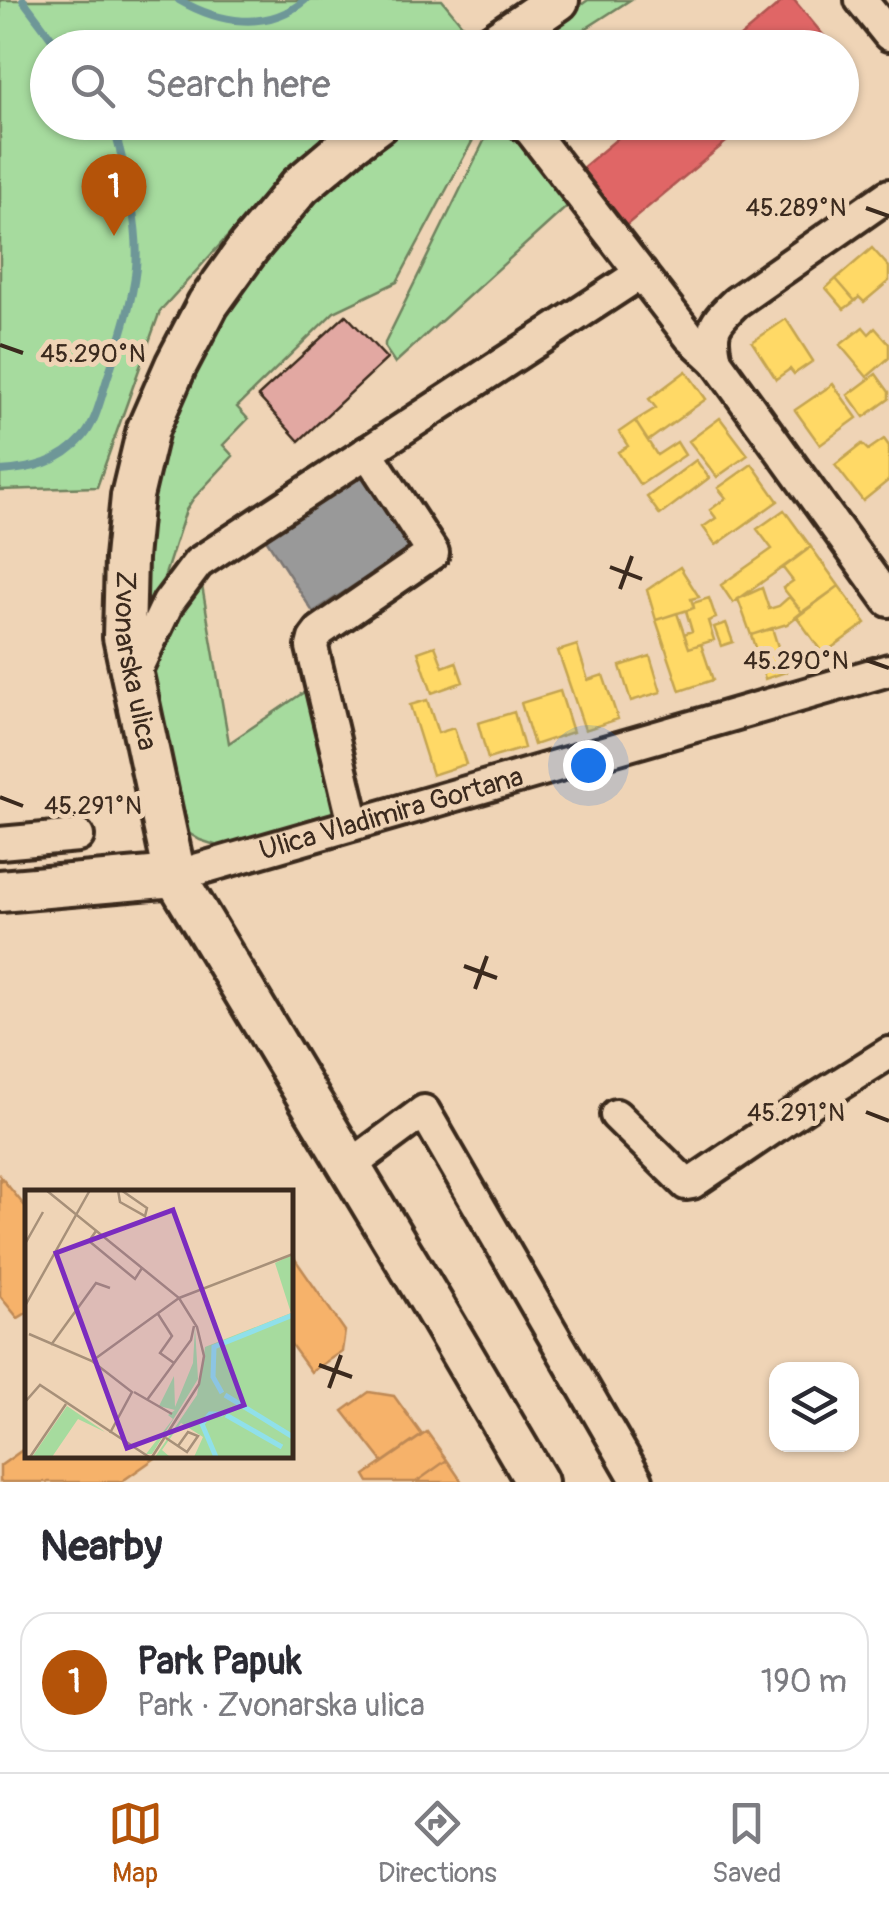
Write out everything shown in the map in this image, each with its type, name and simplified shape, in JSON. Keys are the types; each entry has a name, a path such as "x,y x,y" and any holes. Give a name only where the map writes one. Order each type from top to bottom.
{"main road":[{"path":"514,30 558,0"},
{"name":"Zvonarska ulica","path":"356,140 300,186 249,247 208,304 176,365 148,429 132,496 124,638 175,876 536,1482"},
{"name":"Ulica Vladimira Gortana","path":"0,891 175,876"}],"street":[{"path":"861,0 889,35"},
{"path":"539,140 690,337 716,361 889,600"},
{"path":"716,361 712,341 716,321 736,302 889,194"},
{"path":"132,678 168,603 198,563 640,273"},
{"path":"354,824 312,646 314,638 433,552 367,452"},
{"name":"Ulica Vladimira Gortana","path":"175,876 889,670"},
{"path":"0,843 78,836"},
{"path":"616,1115 686,1184 692,1183 812,1100 889,1053"},
{"path":"350,1166 424,1111 635,1482"}],"green space":[{"path":"0,0 442,0 465,28 462,30 30,30 30,140 323,140 296,161 160,311 97,487 0,490"},
{"path":"588,0 630,0 583,30 546,30"},
{"path":"390,140 473,140 397,282 334,312 237,407 248,419 223,445 233,456 186,510 151,618 138,636 139,562 150,495 165,439 187,385 213,333 281,238 321,196"},
{"path":"485,140 523,140 573,201 395,363 385,343"},
{"path":"201,580 229,743 310,688 343,821 227,849 185,831 144,668"}],"building: Homes":[{"path":"872,248 889,267 889,281 864,302 859,297 855,301 836,279"},
{"path":"836,279 855,301 844,309 826,288"},
{"path":"786,319 813,361 794,374 790,369 776,379 752,342"},
{"path":"863,327 869,334 875,328 889,344 889,358 867,377 840,345"},
{"path":"686,371 706,399 648,441 635,421 656,408 649,399"},
{"path":"876,374 889,392 889,399 864,417 848,395"},
{"path":"833,384 857,418 820,445 795,410"},
{"path":"720,418 748,455 717,477 689,441"},
{"path":"635,421 657,455 677,442 685,455 640,485 618,452 628,446 619,432"},
{"path":"884,439 889,446 889,480 863,501 835,465 862,444 868,450"},
{"path":"696,460 709,478 660,515 647,497"},
{"path":"752,464 778,501 716,545 703,527 716,518 710,510 726,498 718,488"},
{"path":"784,510 811,547 733,603 721,585 772,549 757,529"},
{"path":"811,547 839,586 802,612 783,588 793,581 783,568"},
{"path":"680,567 699,597 691,599 694,608 656,620 647,590"},
{"path":"839,586 866,623 823,654 797,617"},
{"path":"762,588 769,609 789,597 802,612 787,624 751,635 738,599"},
{"path":"709,598 716,618 708,621 714,640 689,648 684,634 692,631 686,611 694,608 693,603"},
{"path":"677,613 689,648 701,644 713,680 680,691 656,620"},
{"path":"726,623 733,642 721,646 714,627"},
{"path":"772,628 786,672 765,679 751,635"},
{"path":"577,645 588,680 603,675 618,719 585,730 558,651"},
{"path":"435,646 443,667 456,662 463,682 432,693 418,652"},
{"path":"650,656 661,692 631,701 620,666"},
{"path":"560,691 573,732 534,745 521,703"},
{"path":"427,700 438,733 454,728 466,764 432,775 410,705"},
{"path":"514,712 524,748 488,759 478,723"}],"building: Shops":[{"path":"784,0 794,0 819,30 748,30"},
{"path":"616,140 728,140 623,228 581,169"}],"building: Health":[{"path":"0,1176 25,1206 25,1314 18,1318 0,1296"},
{"path":"292,1255 345,1331 342,1351 311,1372 292,1346"},
{"path":"369,1392 394,1396 422,1435 383,1462 343,1411"},
{"path":"427,1432 447,1460 416,1482 369,1482 365,1475"},
{"path":"25,1448 25,1457 157,1457 121,1482 0,1482 0,1466"},
{"path":"447,1460 462,1482 416,1482"}],"building: Industry":[{"path":"359,470 410,549 313,612 262,533"}],"building: Other":[{"path":"346,315 387,359 299,441 258,396"}],"waterway":[{"path":"23,0 46,30"},
{"path":"179,0 210,14 243,21 275,17 305,0"},
{"path":"0,471 34,466 65,453 88,430 99,406 132,295 136,268 134,218 117,140"}],"place":[{"name":"Park Papuk","path":"114,236"}]}
